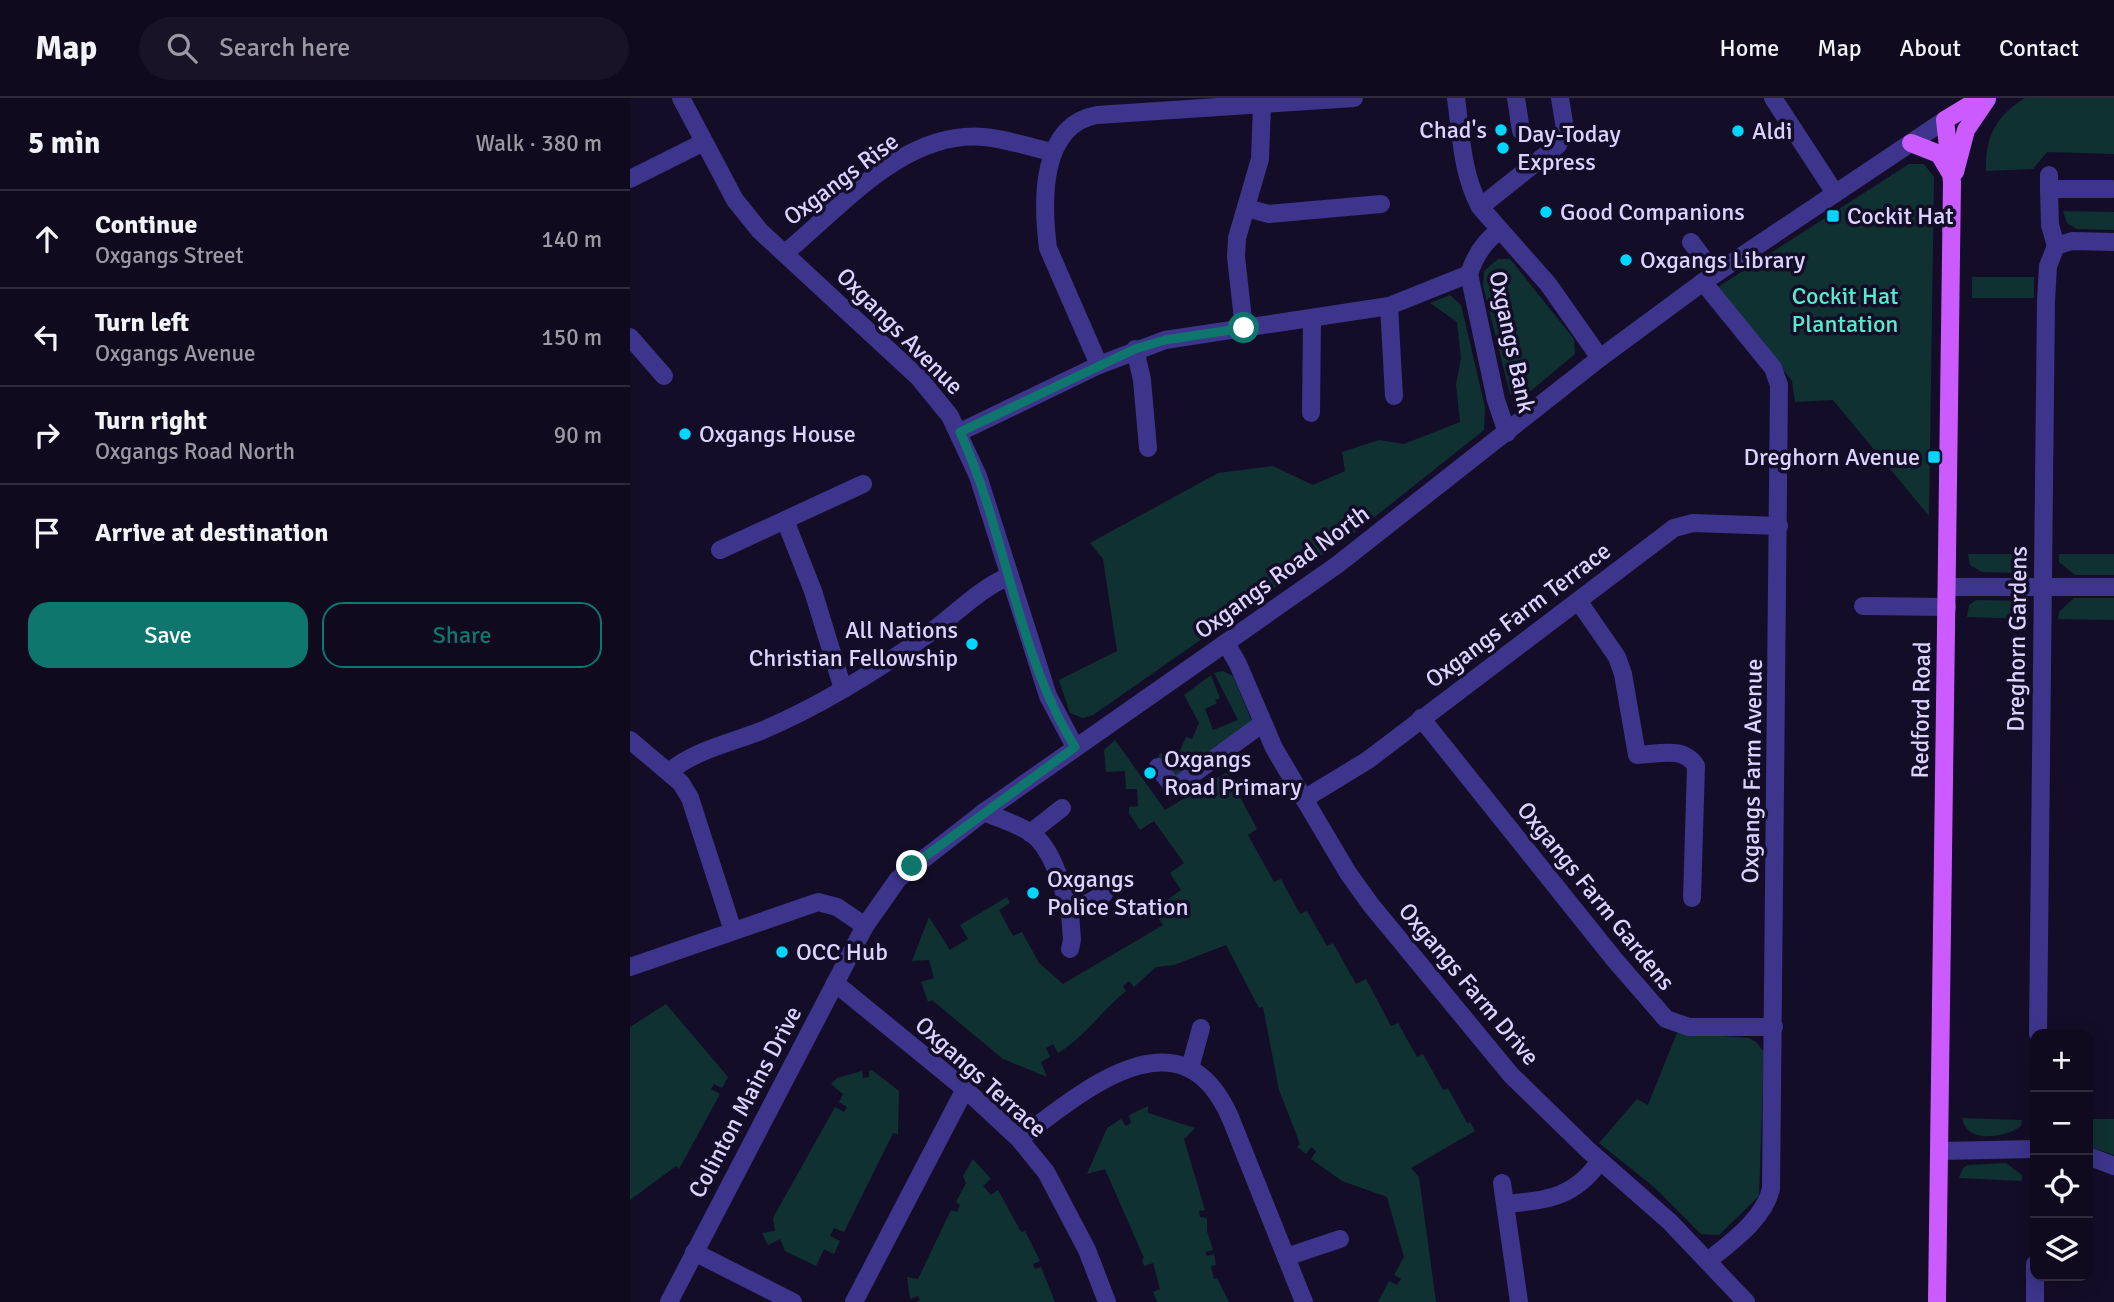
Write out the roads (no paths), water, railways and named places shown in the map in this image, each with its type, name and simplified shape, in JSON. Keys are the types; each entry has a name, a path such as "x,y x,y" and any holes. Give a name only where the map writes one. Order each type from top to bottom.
{"main road":[{"path":"1945,120 1982,98"},
{"path":"1952,182 1966,130 1988,98"},
{"name":"Redford Road","path":"1937,1302 1952,182 1945,120"},
{"path":"1911,143 1939,154 1947,163 1952,182"}],"street":[{"name":"Oxgangs Avenue","path":"681,98 735,200 760,231 919,378 940,401 960,432 978,476 1048,696 1075,747"},
{"path":"1099,365 1048,248 1045,229 1052,152 1064,130 1083,117 1353,98"},
{"name":"Oxgangs Bank","path":"1456,98 1467,179 1480,206 1548,284 1600,358"},
{"path":"1516,98 1521,131"},
{"path":"1480,206 1558,145 1564,129 1560,98"},
{"path":"1773,98 1835,193"},
{"path":"1244,328 1236,257 1260,159 1262,105"},
{"name":"Oxgangs Road North","path":"865,926 898,879 984,813 1337,565 1600,358 1709,278 1945,120"},
{"name":"Oxgangs Rise","path":"785,253 857,191 911,153 929,145 952,139 984,137 1052,152"},
{"path":"630,179 704,142"},
{"path":"2112,189 2049,182 2050,225 2056,247 2072,242 2114,242"},
{"path":"1246,208 1269,214 1381,204"},
{"name":"Oxgangs Bank","path":"1500,230 1488,238 1469,274 1501,419 1507,433"},
{"name":"Oxgangs Farm Avenue","path":"1691,242 1709,278 1778,377 1779,526 1771,1189 1768,1202 1708,1261"},
{"name":"Dreghorn Gardens","path":"2038,1029 2046,301 2048,266 2056,247"},
{"path":"960,432 1135,349 1165,340 1389,306 1469,274"},
{"path":"1389,306 1394,396"},
{"path":"1311,318 1311,413"},
{"path":"630,337 664,376"},
{"path":"1135,349 1142,380 1148,448"},
{"path":"720,550 863,484"},
{"path":"785,520 813,592 843,689"},
{"name":"Oxgangs Farm Terrace","path":"1304,799 1351,772 1683,524 1779,526"},
{"path":"670,772 692,756 786,720 843,689 915,643 993,584 1010,576"},
{"path":"1947,587 2114,587"},
{"path":"1579,602 1617,657 1623,674 1633,755 1682,753 1690,756 1696,766 1692,898"},
{"path":"1863,606 1947,607"},
{"name":"Oxgangs Farm Drive","path":"1226,643 1304,799 1348,873 1380,916 1511,1075 1600,1161 1644,1197 1746,1302"},
{"name":"Oxgangs Farm Gardens","path":"1421,718 1614,959 1666,1019 1689,1027 1774,1027"},
{"path":"1158,767 1174,788 1264,723"},
{"path":"630,740 670,772 690,798 733,931"},
{"path":"1030,833 1062,808"},
{"path":"984,813 1030,833 1044,848 1070,913 1070,949"},
{"path":"1070,913 1104,894"},
{"path":"630,967 818,902 837,907 865,926"},
{"name":"Colinton Mains Drive","path":"669,1302 865,926"},
{"name":"Oxgangs Terrace","path":"835,983 965,1089 1019,1139 1046,1172 1062,1200 1087,1250 1107,1302"},
{"path":"1190,1068 1201,1028"},
{"path":"1019,1139 1112,1074 1156,1063 1190,1068 1212,1084 1225,1104 1304,1302"},
{"path":"854,1302 965,1089"},
{"path":"1940,1151 2030,1149"},
{"path":"2093,1158 2114,1166"},
{"path":"1505,1204 1558,1197 1574,1188 1600,1161"},
{"path":"1502,1183 1519,1302"},
{"path":"1286,1257 1340,1239"},
{"path":"694,1252 793,1302"},
{"path":"2035,1281 2035,1302"}],"place":[{"name":"Chad's","path":"1501,130"},
{"name":"Aldi","path":"1738,131"},
{"name":"Day-Today Express","path":"1503,148"},
{"name":"Good Companions","path":"1546,212"},
{"name":"Cockit Hat","path":"1833,216"},
{"name":"Oxgangs Library","path":"1626,260"},
{"name":"Oxgangs House","path":"685,434"},
{"name":"Dreghorn Avenue","path":"1934,457"},
{"name":"All Nations Christian Fellowship","path":"972,644"},
{"name":"Oxgangs Road Primary","path":"1150,773"},
{"name":"Oxgangs Police Station","path":"1033,893"},
{"name":"OCC Hub","path":"782,952"}],"park label":[{"name":"Cockit Hat Plantation","path":"1845,310"}]}
